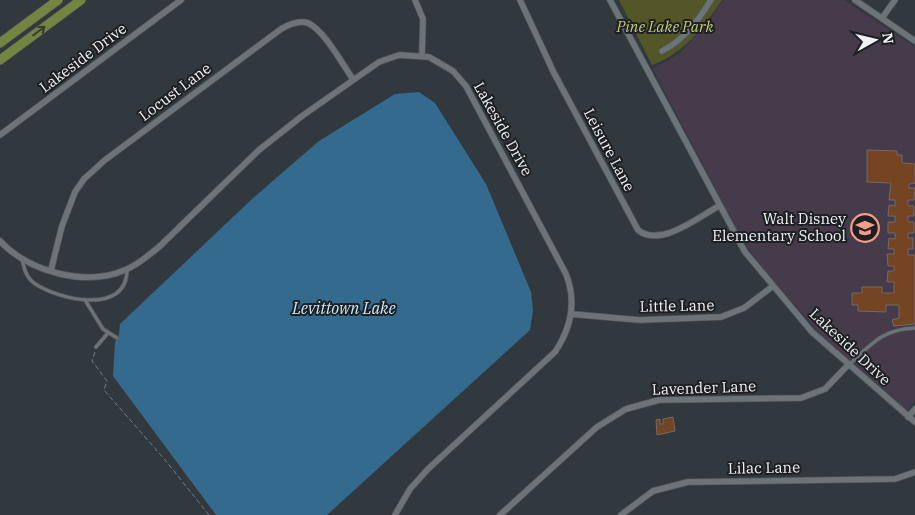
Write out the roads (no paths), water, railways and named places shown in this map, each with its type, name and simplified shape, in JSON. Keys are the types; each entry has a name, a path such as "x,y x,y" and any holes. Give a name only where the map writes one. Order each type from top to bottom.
{"main road":[{"path":"0,43 58,0"},
{"path":"0,60 81,0"}],"street":[{"name":"Lakeside Drive","path":"0,135 182,0"},
{"path":"415,0 423,19 422,56"},
{"name":"Leisure Lane","path":"520,0 554,73 638,230 654,237 665,235 718,206"},
{"name":"Lakeside Drive","path":"610,0 718,206 745,252 812,332 915,422"},
{"path":"662,52 676,44 693,29 711,0"},
{"path":"855,0 915,41"},
{"path":"882,18 895,0"},
{"name":"Locust Lane","path":"51,270 69,204 84,179 105,160 281,29 296,23 308,24 328,44 353,79"},
{"name":"Lakeside Drive","path":"0,241 22,258 51,270 90,278 112,275 127,269 160,246 259,150 370,66 391,56 422,56 445,65 466,86 566,274 571,290 571,314 566,334 551,356 428,469 410,489 395,515"},
{"name":"Little Lane","path":"571,314 639,320 721,317 744,308 773,286"},
{"name":"Lavender Lane","path":"500,515 597,426 626,409 660,400 801,398 825,389 848,365"},
{"path":"908,417 915,409"},
{"name":"Lilac Lane","path":"621,515 653,491 688,482 895,478 915,472"}],"lane":[{"path":"22,258 24,269 34,282 67,298 84,300 101,299 119,293 128,279 127,269"},
{"path":"84,300 103,329 117,338"},
{"path":"848,365 877,338 899,329 915,328"},
{"path":"96,347 108,333"}],"water":[{"name":"Levittown Lake","path":"419,92 435,103 486,184 531,292 533,311 530,330 327,515 216,515 113,376 115,343 119,334 120,324 252,199 319,141 395,94"}],"place":[{"name":"Walt Disney Elementary School","path":"865,228"}],"park label":[{"name":"Pine Lake Park","path":"665,27"}]}
